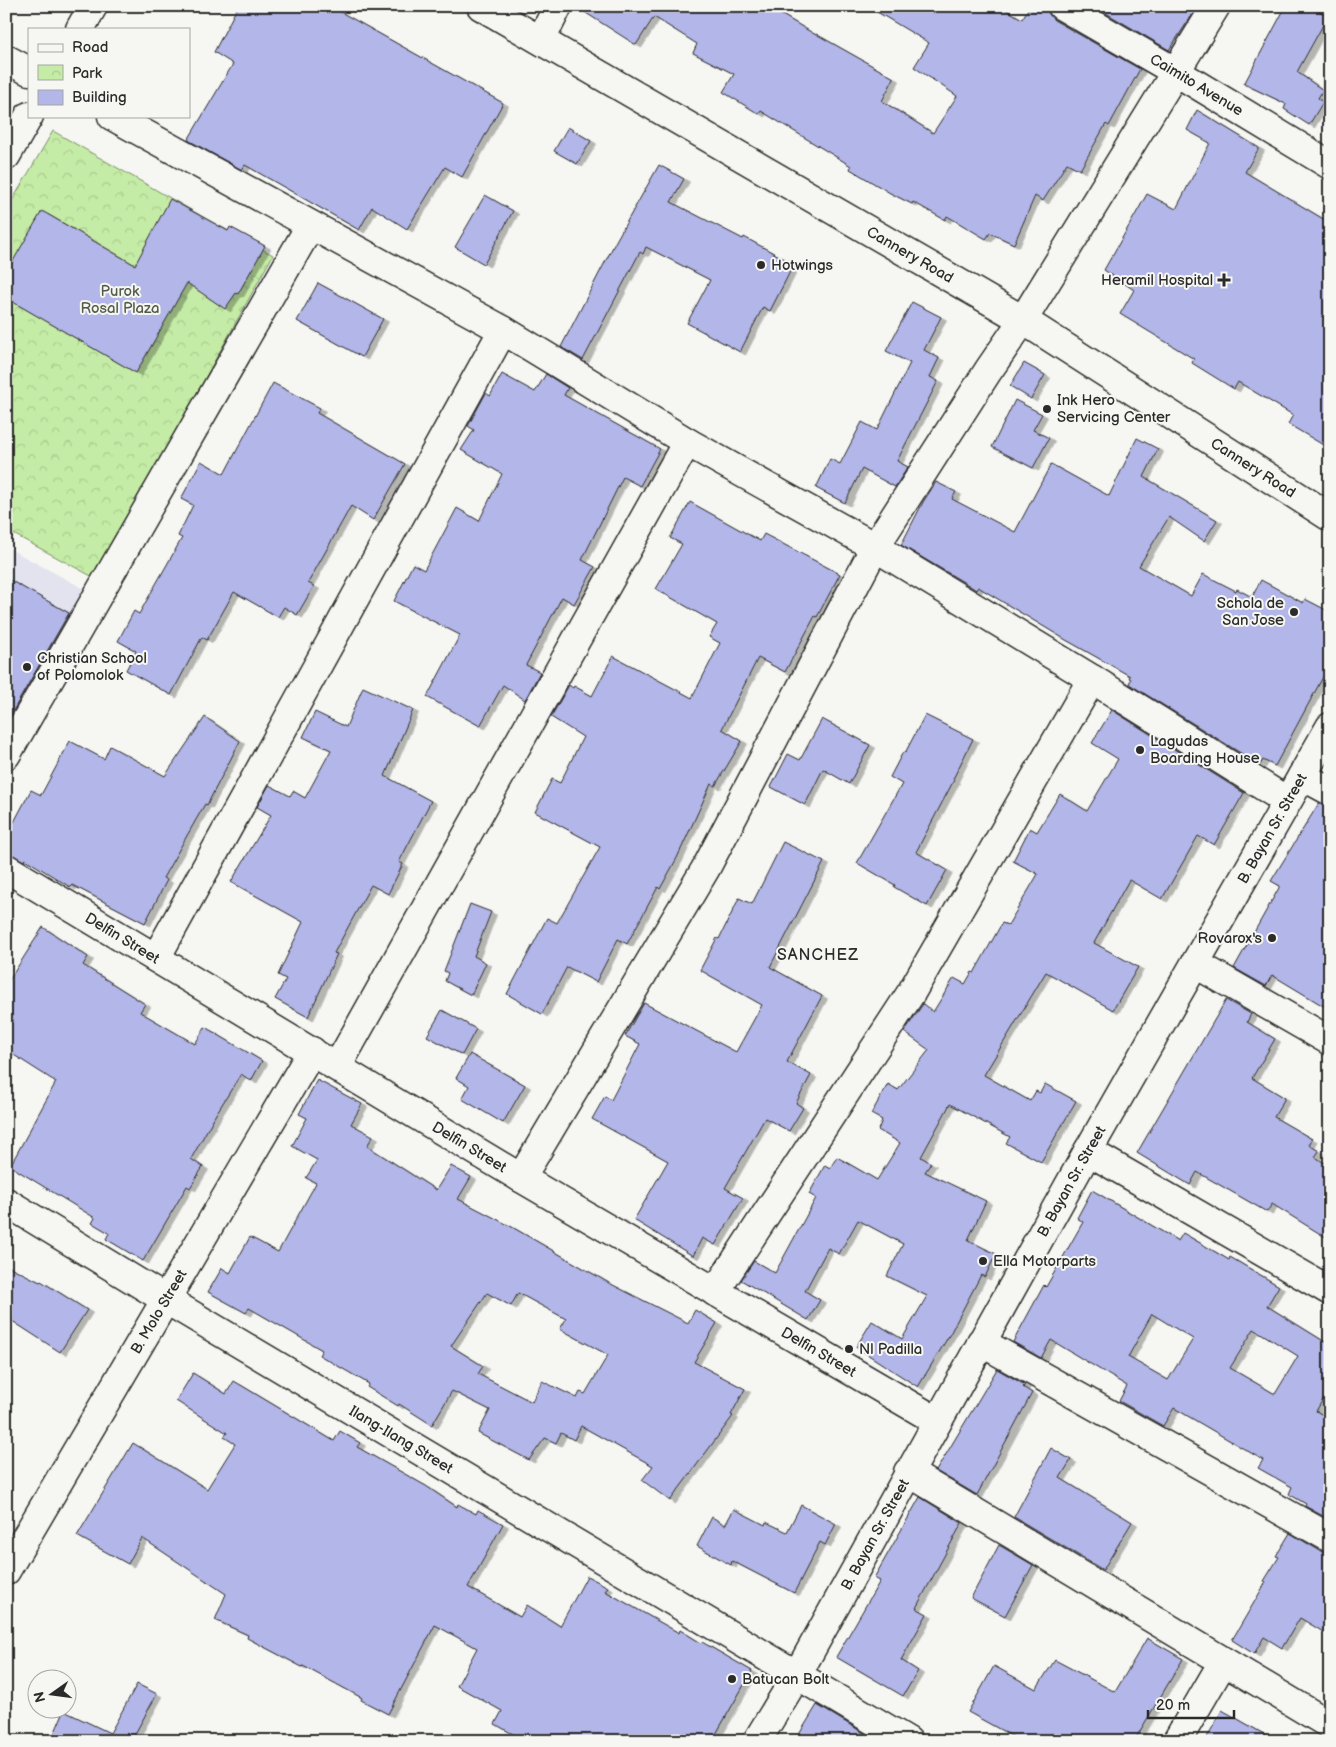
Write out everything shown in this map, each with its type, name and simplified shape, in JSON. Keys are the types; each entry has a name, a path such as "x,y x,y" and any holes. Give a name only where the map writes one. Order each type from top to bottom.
{"street":[{"path":"81,28 93,6"},
{"name":"Cannery Road","path":"481,6 1024,320 1330,517"},
{"path":"541,40 558,6"},
{"name":"Caimito Avenue","path":"1062,6 1176,72 1330,166"},
{"path":"521,1178 706,868 875,547 988,371 1024,320 1216,6"},
{"path":"6,59 28,70"},
{"path":"6,156 28,118"},
{"path":"116,118 503,330 688,442 875,547 1092,678 1287,802"},
{"path":"6,755 310,226"},
{"path":"156,958 503,330"},
{"path":"336,1067 688,442"},
{"path":"715,1292 911,993 1092,678"},
{"name":"B. Bayan Sr. Street","path":"757,1741 797,1675 908,1472 1088,1151 1330,727"},
{"path":"1302,776 1330,791"},
{"name":"Delfin Street","path":"6,868 521,1178 937,1421"},
{"path":"1196,964 1330,1041"},
{"name":"B. Molo Street","path":"6,1570 312,1051"},
{"path":"1088,1151 1330,1292"},
{"name":"Ilang-Ilang Street","path":"6,1202 165,1299 908,1741"},
{"path":"982,1342 1330,1538"},
{"path":"908,1472 1330,1725"},
{"path":"1177,1741 1223,1662"}],"shaded area":[{"name":"Christian School of Polomolok","path":"6,547 90,592 6,741"}],"green space":[{"name":"Purok Rosal Plaza","path":"53,131 273,255 95,578 6,530 6,211"}],"building":[{"path":"238,6 330,6 503,103 462,177 445,167 407,229 372,207 359,230 245,165 242,170 188,140 233,64 214,52"},
{"path":"575,6 767,6 894,78 882,101 933,133 957,96 914,67 929,43 867,6 1000,6 1022,19 1030,6 1046,6 1054,20 1140,69 1109,126 1106,124 1080,170 1067,163 1043,201 1035,196 1014,244 990,233 986,239 947,216 945,220 913,202 912,204 890,193 850,169 851,166 761,111 759,114 723,92 734,74 693,53 697,44 654,17 636,45"},
{"path":"1094,6 1198,6 1169,50"},
{"path":"1286,6 1310,6 1328,16 1297,72 1323,90 1318,98 1323,102 1309,125 1284,109 1286,104 1244,84"},
{"name":"Heramil Hospital","path":"1197,110 1259,148 1245,172 1330,223 1330,449 1288,424 1293,415 1238,382 1234,389 1192,363 1194,359 1120,314 1134,290 1104,270 1147,194 1176,209 1210,143 1187,130"},
{"path":"568,127 591,141 577,164 554,151"},
{"path":"659,165 684,179 671,202 743,239 744,237 794,264 770,311 763,307 740,352 687,323 710,280 646,247 643,254 640,252 583,360 561,347 617,239"},
{"path":"485,195 513,211 484,264 455,247"},
{"path":"170,199 228,231 230,227 265,246 238,294 236,293 225,309 187,283 136,373 6,298 6,273 42,211 135,265"},
{"path":"318,283 383,319 362,357 297,321"},
{"path":"912,302 941,317 924,350 939,358 930,377 938,381 897,461 908,467 895,487 862,469 845,503 816,488 830,459 840,464 862,422 877,430 910,363 886,351"},
{"path":"1024,363 1045,375 1031,399 1010,386"},
{"path":"502,374 535,392 546,374 568,388 564,395 660,449 640,486 623,477 582,560 595,567 574,604 562,597 526,665 540,672 525,700 503,685 480,726 427,697 460,635 394,601 413,564 424,570 457,508 479,521 502,474 461,450 474,430 468,426 486,393 490,396"},
{"path":"273,383 320,408 317,413 405,464 373,520 351,506 308,583 314,586 297,615 284,607 278,617 234,592 207,640 202,637 171,695 126,670 136,651 118,641 134,611 139,614 182,538 178,536 193,505 181,499 201,461 224,474"},
{"path":"1015,400 1042,414 1033,430 1049,438 1033,468 992,447"},
{"path":"1137,438 1158,449 1144,477 1217,520 1204,541 1169,517 1139,566 1191,596 1203,574 1252,597 1261,580 1303,603 1305,599 1330,612 1330,664 1275,766 1263,760 1260,765 1129,684 1130,676 978,587 976,590 901,545 923,502 936,482 956,492 952,499 1015,532 1051,464 1109,496"},
{"path":"690,502 760,541 764,534 840,574 785,672 758,658 722,729 742,741 715,786 711,784 677,858 660,889 658,887 627,944 618,939 596,982 567,967 542,1014 507,994 547,918 557,923 600,847 535,812 552,779 560,783 583,737 551,717 569,685 592,696 613,656 692,698 720,643 709,637 717,624 656,589 682,544 670,538"},
{"path":"6,578 69,613 6,723"},
{"path":"363,687 413,710 385,776 431,801 399,862 403,864 388,894 371,885 334,953 337,954 308,1017 275,999 286,979 278,975 303,922 231,882 271,815 257,807 269,785 290,796 293,791 305,798 331,750 303,737 315,712 346,727"},
{"path":"1112,710 1244,793 1214,845 1198,836 1162,899 1129,880 1094,943 1138,967 1113,1010 1046,972 984,1075 1030,1101 1036,1091 1040,1093 1045,1084 1076,1101 1041,1162 1006,1143 1010,1137 950,1104 921,1157 931,1163 925,1172 986,1201 968,1240 996,1254 985,1277 981,1275 950,1334 918,1387 856,1347 872,1321 902,1339 927,1296 887,1276 903,1244 858,1220 839,1254 828,1248 805,1291 820,1300 808,1320 741,1280 754,1261 775,1273 816,1198 809,1194 825,1165 830,1168 837,1157 877,1180 900,1143 878,1130 882,1120 871,1114 888,1084 898,1090 929,1050 904,1032 923,1004 933,1012 954,978 965,984 972,972 974,973 1002,923 1008,925 1038,874 1013,861 1030,828 1037,832 1060,794 1087,811 1118,759 1092,743"},
{"path":"925,715 973,739 954,780 916,852 947,870 927,906 857,863 902,784 890,777"},
{"path":"205,717 240,741 207,805 205,804 163,878 167,880 145,923 72,885 70,887 25,859 24,861 6,852 6,818 14,822 31,790 41,795 70,741 104,759 110,746 165,776"},
{"path":"822,719 870,745 849,784 823,769 805,805 771,787 788,754 800,760"},
{"path":"1319,803 1330,807 1330,1010 1272,975 1266,986 1234,968 1280,886 1271,881"},
{"path":"783,842 824,862 770,967 822,996 787,1062 811,1075 796,1103 803,1108 789,1131 765,1118 725,1188 743,1198 715,1245 702,1238 693,1256 634,1220 668,1161 592,1119 605,1096 611,1100 640,1044 625,1036 644,1003 736,1052 762,1005 700,970 717,938 719,939 739,898 752,904"},
{"path":"470,904 491,912 474,956 486,963 471,995 445,981 448,973 444,971"},
{"path":"43,927 88,957 83,965 145,1004 140,1012 195,1044 205,1027 262,1061 251,1081 241,1074 216,1114 191,1159 203,1167 190,1188 187,1186 143,1261 106,1239 109,1233 92,1223 95,1218 10,1166 56,1082 6,1050 6,985"},
{"path":"1226,1000 1251,1014 1247,1022 1275,1039 1252,1078 1285,1098 1274,1117 1312,1139 1309,1145 1319,1151 1315,1157 1330,1166 1330,1240 1272,1204 1267,1212 1197,1172 1190,1185 1137,1153"},
{"path":"442,1010 476,1029 462,1055 427,1036"},
{"path":"470,1054 525,1085 503,1123 462,1099 469,1086 456,1078"},
{"path":"317,1080 362,1104 351,1124 373,1136 367,1146 436,1190 451,1166 471,1177 458,1199 512,1227 609,1283 688,1323 695,1310 717,1323 694,1362 745,1389 731,1415 733,1416 670,1501 642,1480 653,1466 581,1426 574,1440 561,1433 556,1443 545,1438 529,1460 478,1433 490,1410 452,1391 432,1425 367,1387 369,1384 319,1355 322,1350 249,1308 246,1313 208,1292 222,1268 230,1273 250,1237 278,1252 316,1183 306,1178 317,1160 292,1146 307,1118 299,1114","holes":["487,1293 511,1306 518,1293 566,1319 560,1329 608,1355 585,1394 580,1392 577,1398 542,1381 532,1402 478,1374 483,1366 451,1346"]},
{"path":"1092,1190 1178,1241 1183,1233 1229,1260 1230,1257 1279,1286 1267,1306 1330,1345 1330,1388 1316,1411 1330,1419 1330,1520 1305,1506 1306,1504 1289,1494 1292,1487 1258,1468 1263,1460 1174,1408 1163,1426 1119,1401 1127,1386 1051,1340 1041,1358 1013,1342 1044,1285 1046,1287 1083,1222 1077,1218","holes":["1152,1314 1193,1339 1168,1380 1128,1357","1254,1329 1298,1356 1275,1394 1230,1368"]},
{"path":"6,1265 41,1281 87,1310 60,1352 6,1317"},
{"path":"997,1369 1025,1385 1023,1387 1032,1393 977,1495 936,1471"},
{"path":"193,1373 226,1394 234,1381 334,1441 340,1431 360,1443 357,1447 426,1486 457,1507 458,1504 476,1514 478,1510 503,1524 468,1587 520,1617 527,1605 560,1626 587,1576 608,1587 605,1591 679,1633 680,1630 752,1671 712,1741 525,1741 495,1724 502,1711 457,1686 477,1648 435,1625 388,1714 303,1666 247,1638 248,1635 215,1620 226,1594 142,1538 128,1564 77,1536 133,1443 207,1489 235,1444 224,1437 227,1433 176,1401"},
{"path":"1051,1448 1071,1460 1060,1478 1132,1522 1103,1570 1014,1517"},
{"path":"920,1497 962,1523 916,1608 927,1614 901,1660 918,1671 903,1696 836,1657 880,1581 874,1578"},
{"path":"801,1505 836,1524 825,1545 820,1542 794,1593 732,1561 731,1565 697,1546 712,1517 725,1525 734,1509 765,1525 766,1522 787,1532"},
{"path":"1290,1533 1322,1552 1330,1554 1330,1636 1300,1618 1282,1648 1264,1637 1254,1654 1232,1640 1266,1582 1264,1581 1279,1557 1276,1556"},
{"path":"999,1545 1033,1565 1005,1616 971,1598"},
{"path":"1147,1638 1183,1659 1134,1741 1021,1741 968,1712 994,1666 1036,1689 1055,1660 1115,1692"},
{"path":"137,1684 157,1694 131,1741 51,1741 60,1720 78,1720 78,1718 110,1733"},
{"path":"817,1705 877,1741 795,1741"},
{"path":"1222,1710 1276,1741 1205,1741"}],"place":[{"name":"Hotwings","path":"761,265"},
{"name":"Heramil Hospital","path":"1224,280"},
{"name":"Ink Hero Servicing Center","path":"1047,409"},
{"name":"Schola de San Jose","path":"1294,612"},
{"name":"Christian School of Polomolok","path":"27,667"},
{"name":"Lagudas Boarding House","path":"1140,750"},
{"name":"Rovarox's","path":"1272,938"},
{"name":"Ella Motorparts","path":"983,1261"},
{"name":"Nl Padilla","path":"849,1349"},
{"name":"Batucan Bolt","path":"732,1679"}],"district":[{"name":"SANCHEZ","path":"818,954"}]}
